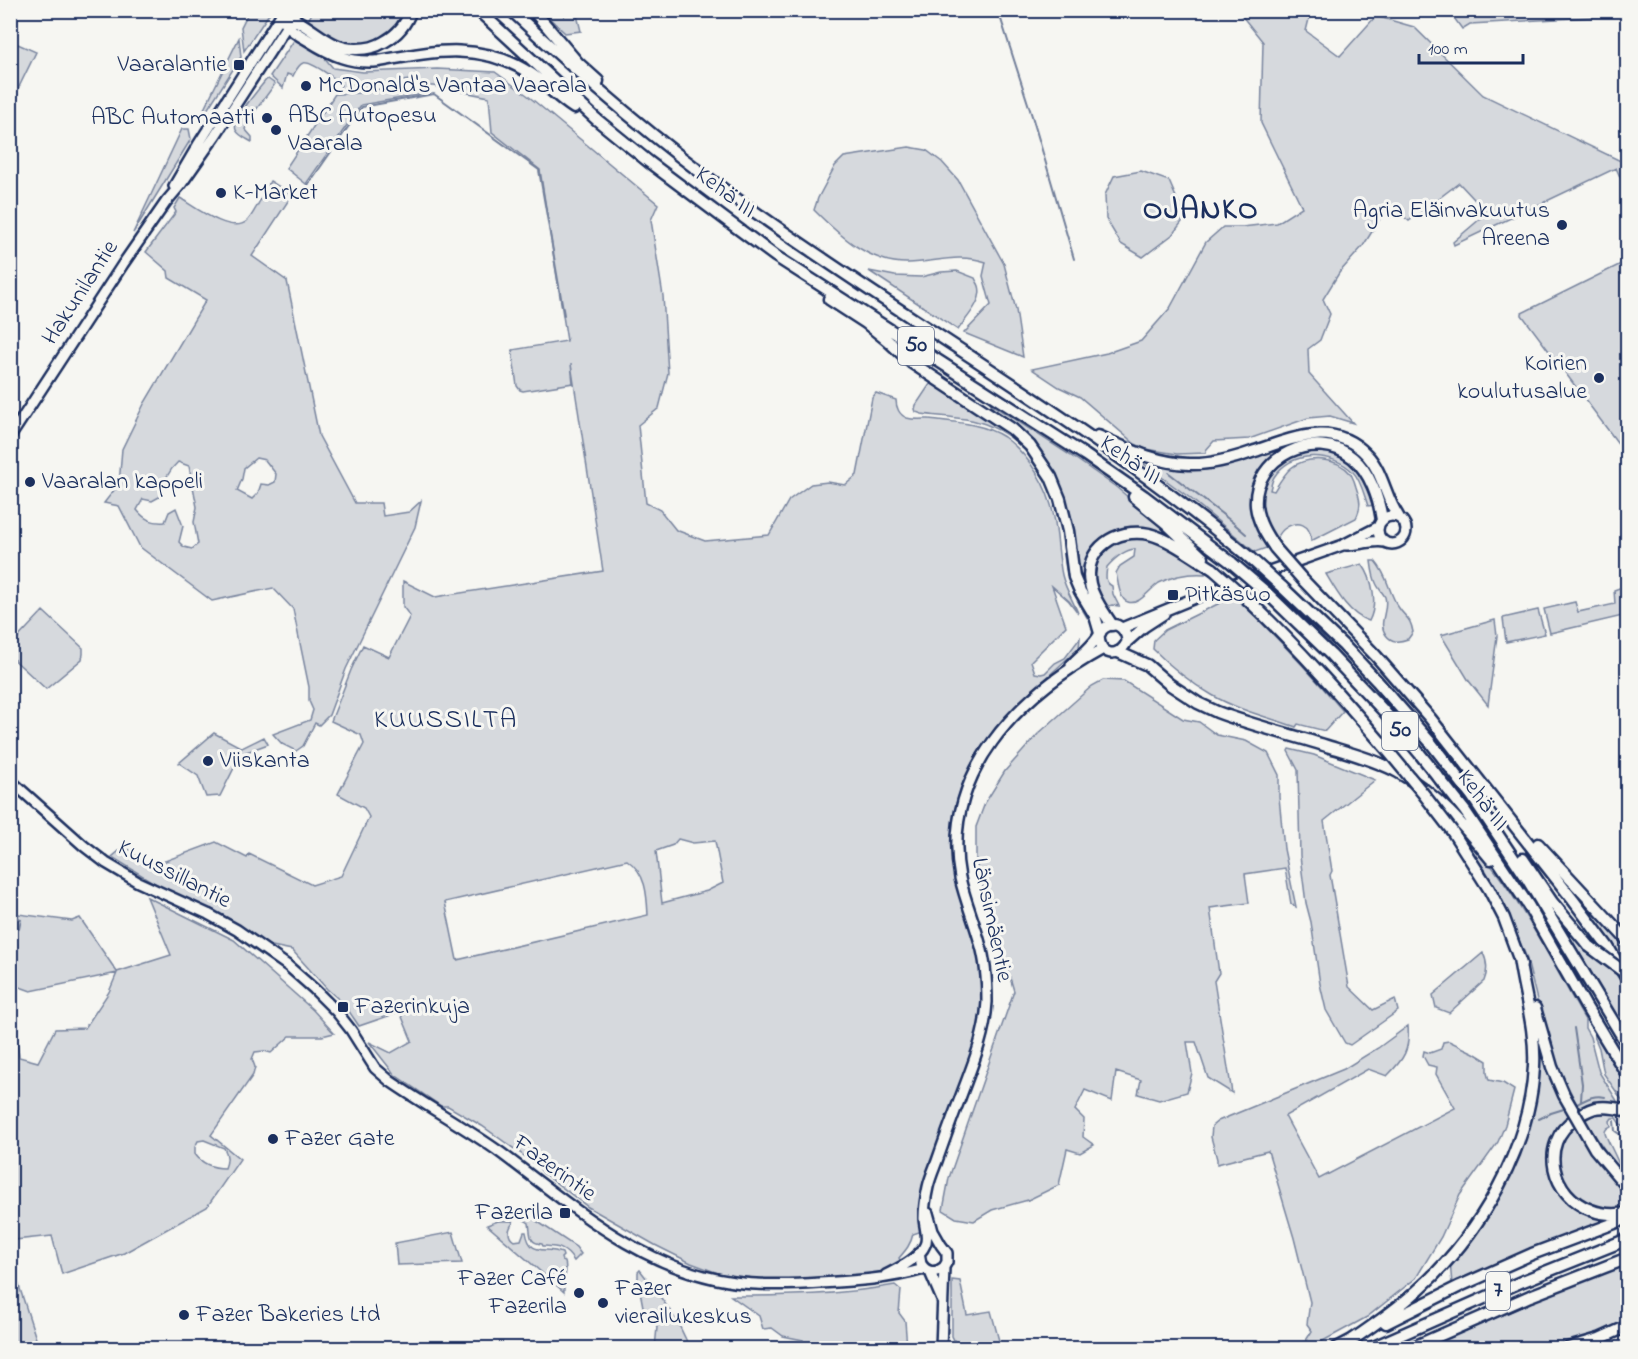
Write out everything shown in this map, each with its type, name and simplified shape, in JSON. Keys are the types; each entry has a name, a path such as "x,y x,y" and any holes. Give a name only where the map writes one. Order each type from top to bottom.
{"highway":[{"path":"288,16 331,44 342,48 364,49 379,45 397,33 406,22 411,10"},
{"name":"Kehä III","path":"477,10 596,119 687,191 775,256 1085,454 1232,563 1266,592 1353,678 1420,754 1465,811 1516,886 1628,1076"},
{"name":"Kehä III","path":"511,10 583,78 702,174 778,229 1071,423 1170,494 1249,557 1282,587 1377,681 1431,743 1472,796 1526,877 1628,1046"},
{"path":"533,10 578,63 603,86 621,110"},
{"path":"288,16 333,55 350,60 370,62 441,51 470,52 494,57 529,73 571,107 596,119"},
{"path":"775,256 809,286 866,323 912,363 1012,429 1030,446 1051,477 1060,499 1068,531 1074,577 1095,616 1099,634"},
{"path":"1071,423 1140,455 1191,464 1224,460 1300,436 1332,436 1351,442 1374,464 1389,502 1398,516"},
{"path":"1057,437 1083,460 1139,501 1197,551 1213,569"},
{"path":"1380,524 1381,511 1366,473 1354,458 1339,450 1311,445 1296,448 1273,463 1258,489 1257,514 1265,534 1275,548 1415,700 1498,802 1608,947 1628,981"},
{"path":"1117,626 1097,602 1092,591 1089,574 1094,558 1098,550 1110,539 1126,533 1135,532 1155,536 1182,549 1213,569 1276,626 1328,681 1422,792 1452,831 1489,889 1504,918 1526,976 1551,1067 1564,1095 1595,1149 1628,1188"},
{"path":"1118,652 1147,665 1169,684 1217,712 1352,753 1398,772 1431,795 1457,819 1516,886"},
{"path":"1472,796 1489,814 1552,902 1588,946 1628,975"},
{"path":"1498,802 1628,941"},
{"path":"1352,1340 1390,1314 1444,1265 1479,1219 1506,1172 1527,1114 1534,1064 1531,1023 1519,958"},
{"path":"1628,1111 1606,1107 1595,1108 1577,1117 1563,1130 1557,1141 1554,1163 1561,1188 1571,1200 1595,1212 1615,1215 1628,1213"},
{"path":"1337,1348 1470,1281 1532,1254 1628,1218"},
{"name":"7","path":"1371,1348 1513,1285 1628,1239"},
{"name":"7","path":"1411,1348 1530,1296 1628,1258"},
{"path":"1568,1348 1599,1339 1628,1326"}],"main road":[{"name":"Hakunilantie","path":"10,436 166,201 198,145 288,16"},
{"path":"1179,604 1144,627 1127,642 1122,650 1109,653 1100,645 1099,634 1107,626 1117,626 1343,545 1380,524 1387,516 1398,516 1407,526 1406,536 1394,544 1375,541 1343,545"},
{"path":"1380,524 1379,536 1385,542"},
{"path":"1117,626 1125,632 1127,642"},
{"name":"Länsimäentie","path":"1064,674 1099,634"},
{"name":"Länsimäentie","path":"942,1302 927,1270 919,1259 926,1233 924,1219 928,1187 979,1050 987,1002 981,945 958,865 957,837 962,802 972,774 985,750 996,736 1040,691 1103,649"},
{"name":"Kuussillantie","path":"10,780 85,847 111,866 138,882 218,919 269,952"},
{"name":"Fazerintie","path":"269,952 325,999 351,1030 375,1068 390,1081 478,1138 594,1223 637,1249 670,1265 732,1282 762,1285 889,1278 927,1270"},
{"name":"Länsimäentie","path":"926,1203 933,1231 948,1258 944,1267 941,1348"},
{"path":"922,1250 930,1244 940,1245"},
{"name":"Fazerintie","path":"879,1278 906,1263 922,1250"},
{"path":"927,1270 940,1270 944,1267"}],"shaded area":[{"path":"1537,10 1627,11 1627,15 1470,24 1462,29 1452,15"},
{"path":"249,11 271,11 244,51 241,27"},
{"path":"313,11 407,11 394,32 367,45 343,42 329,35 308,21"},
{"path":"542,11 576,11 581,31 565,33"},
{"path":"1234,11 1311,11 1306,31 1340,56 1376,16 1414,27 1483,95 1627,164 1627,192 1616,168 1454,245 1453,242 1487,213 1459,183 1409,221 1397,211 1383,214 1363,246 1339,273 1323,299 1330,314 1320,340 1308,349 1309,374 1353,423 1330,416 1308,418 1249,439 1214,441 1206,453 1177,454 1146,449 1135,444 1080,397 1059,387 1032,369 1107,353 1141,341 1170,308 1206,242 1223,227 1277,223 1302,207 1261,123 1263,42 1242,16"},
{"path":"297,36 319,51 333,68 363,72 437,69 495,72 527,95 658,204 651,220 663,296 668,373 659,408 638,425 646,503 660,510 676,530 705,541 769,535 789,500 811,484 828,482 845,485 857,475 872,398 876,393 896,400 902,415 907,418 968,424 995,432 1022,453 1042,483 1054,517 1062,575 1078,613 1069,601 1052,586 1066,626 1031,661 1035,673 1045,673 1055,663 1065,658 1080,638 1079,648 995,728 976,756 956,804 952,852 954,868 974,937 980,967 982,1009 976,1047 924,1180 921,1205 922,1231 913,1234 908,1247 899,1258 902,1263 877,1275 834,1279 784,1280 726,1276 691,1263 655,1245 588,1207 543,1173 537,1165 482,1126 448,1106 441,1106 395,1075 369,1042 391,1053 412,1041 400,1012 359,1026 344,1004 327,989 292,950 267,945 223,916 169,892 112,857 125,846 149,867 216,842 247,858 249,854 312,885 341,876 369,817 364,808 338,794 364,744 361,735 331,721 363,645 389,657 410,616 403,607 403,581 435,597 603,571 571,364 573,383 523,391 517,386 512,350 567,341 540,170 492,132 489,97 433,86 419,86 418,79 402,81 398,86 378,84 364,89 338,89 341,85 335,79 319,68 306,63 300,65 293,76 287,74 283,88 270,76","holes":["678,839 693,843 715,841 723,883 707,891 662,903 656,851 673,845","627,860 642,878 648,915 457,960 445,902"]},
{"path":"239,38 241,57 205,111 204,109"},
{"path":"11,41 36,52 16,93 11,90"},
{"path":"268,79 275,84 250,118 245,129 252,137 252,142 239,134 236,125 246,105"},
{"path":"380,89 431,93 361,105 306,184 286,168 335,94"},
{"path":"182,129 189,129 191,139 133,233"},
{"path":"909,147 926,150 942,162 958,180 1004,264 1016,310 1023,357 964,333 991,305 983,276 986,262 966,258 908,263 881,259 845,238 814,210 835,166 844,157"},
{"path":"1141,171 1169,181 1185,218 1172,235 1143,257 1121,244 1106,219 1105,195 1114,176"},
{"path":"270,181 292,195 252,256 287,281 319,436 355,503 381,503 383,516 409,512 421,501 415,527 346,669 329,715 319,725 315,723 303,746 296,751 282,744 273,734 310,720 313,710 309,701 309,687 293,609 273,588 212,601 140,547 119,506 104,503 119,484 122,449 144,404 206,300 169,278 168,271 146,252 176,212 174,208 180,198 213,218 232,225 240,224 250,218","holes":["256,458 265,460 276,474 275,482 269,485 261,484 258,493 252,499 237,491 244,468","178,462 189,466 197,507 194,522 198,544 192,549 184,547 179,542 183,526 176,508 169,512 165,522 150,520 137,510 143,499 152,501 161,496 166,477"]},
{"name":"Koirien koulutusalue","path":"1627,261 1628,442 1620,446 1522,313"},
{"path":"869,271 895,276 921,277 957,271 975,278 979,286 979,298 958,330"},
{"path":"932,381 993,420 1032,455 1052,488 1091,617 1088,619 1071,585 1058,513 1053,497 1038,468 1017,443 990,426 965,419 916,412 916,405"},
{"path":"991,404 1116,487 1180,541 1142,529 1092,552 1096,613 1079,579 1052,471 995,413"},
{"path":"1316,437 1341,441 1367,459 1383,493 1379,495 1348,450 1283,450 1254,496 1269,547 1255,552 1190,498 1136,458 1216,467 1233,464 1289,443"},
{"path":"1310,450 1334,453 1354,465 1364,477 1375,505 1368,506 1358,479 1344,465 1324,457 1301,458 1282,468 1273,478 1270,490 1274,491 1286,473 1298,464 1314,460 1330,461 1345,468 1351,474 1359,499 1358,514 1356,518 1311,541 1306,527 1294,524 1284,529 1275,541 1265,522 1261,506 1265,483 1270,474 1287,459"},
{"path":"1141,536 1169,546 1205,574 1170,578 1159,583 1136,602 1128,602 1121,594 1116,573 1120,566 1134,557 1135,549 1127,551 1107,567 1107,580 1112,586 1119,606 1106,607 1095,579 1097,562 1108,546 1117,540"},
{"path":"1371,561 1375,561 1380,567 1395,602 1411,623 1413,632 1408,639 1393,641 1386,635 1383,626 1385,597 1375,579"},
{"path":"1362,564 1369,577 1374,599 1369,621 1349,608 1326,574"},
{"path":"1627,585 1627,615 1550,633 1544,609 1575,602 1578,612 1615,604 1614,590"},
{"path":"1234,596 1290,652 1343,711 1325,731 1298,724 1296,727 1221,700 1189,680 1153,649 1154,640 1165,630"},
{"path":"1538,610 1545,634 1506,642 1503,618"},
{"path":"43,611 83,648 82,659 46,689 10,656 11,645"},
{"path":"1495,620 1497,636 1488,705 1469,681 1441,635"},
{"path":"1103,680 1124,681 1183,719 1199,722 1217,735 1246,741 1268,753 1279,775 1284,849 1296,907 1291,904 1285,868 1245,874 1249,903 1210,908 1219,973 1214,981 1232,1093 1208,1078 1196,1042 1187,1042 1192,1073 1187,1092 1159,1100 1138,1094 1141,1080 1116,1072 1112,1101 1085,1090 1075,1110 1084,1119 1083,1137 1094,1145 1080,1153 1067,1149 1059,1185 1028,1200 992,1210 974,1221 956,1218 943,1210 949,1178 1014,991 976,863 976,827 985,803 1005,771 1038,734 1092,686"},
{"path":"214,733 242,748 264,737 268,744 241,754 220,796 206,797 198,776 179,763"},
{"path":"1289,749 1314,755 1375,780 1324,821 1332,871 1330,875 1349,987 1373,1010 1395,999 1398,1011 1350,1045 1345,1043 1326,1010 1320,984 1300,856 1298,770"},
{"path":"1445,813 1475,845 1495,871 1535,931 1585,1020 1585,1028 1590,1037 1599,1072 1619,1104 1580,1111 1549,1048 1526,956 1516,933 1486,871"},
{"path":"1581,894 1627,944 1627,969 1577,896"},
{"path":"147,897 234,940 313,1010 334,1033 322,1036 290,1036 271,1053 255,1052 252,1059 255,1067 253,1075 211,1135 240,1159 207,1207 124,1253 62,1274 52,1236 15,1240 14,1270 39,1348 11,1348 11,1010 13,1011 19,1057 38,1062 55,1029 85,1028 109,992 117,973 31,991 11,986 11,913 72,921 80,918 117,972 171,955","holes":["204,1140 224,1148 227,1158 225,1168 208,1165 195,1154 198,1141"]},
{"path":"1553,909 1618,973 1628,989 1627,1033"},
{"path":"1483,953 1487,967 1484,981 1449,1013 1436,1008 1433,995"},
{"path":"1535,1024 1571,1117 1554,1140 1562,1194 1577,1209 1606,1220 1452,1284 1450,1262 1526,1129"},
{"path":"1408,1026 1405,1054 1387,1076 1368,1069 1285,1116 1319,1179 1455,1108 1436,1074 1437,1067 1428,1065 1423,1056 1424,1051 1430,1053 1441,1049 1443,1042 1449,1041 1487,1061 1489,1080 1503,1083 1514,1090 1505,1125 1498,1142 1460,1195 1441,1237 1416,1278 1367,1317 1310,1348 1301,1348 1312,1331 1307,1324 1310,1302 1268,1151 1217,1164 1211,1137 1212,1126 1218,1121 1344,1069"},
{"path":"1596,1035 1627,1087 1627,1107 1604,1074 1594,1036"},
{"path":"1597,1112 1615,1112 1627,1116 1627,1127 1620,1124 1616,1118 1612,1118 1611,1126 1606,1129 1605,1133 1623,1174 1585,1120 1584,1117"},
{"path":"1575,1124 1602,1165 1627,1196 1627,1209 1603,1210 1590,1207 1579,1200 1568,1188 1560,1168 1559,1152"},
{"path":"520,1210 576,1247 581,1254 574,1261 561,1249 534,1242 529,1223 520,1217"},
{"path":"498,1221 512,1221 509,1232 514,1241 521,1240 526,1232 534,1248 562,1253 561,1258 565,1262 566,1269 564,1292 487,1225"},
{"path":"453,1232 462,1263 397,1265 395,1243"},
{"path":"1627,1264 1627,1322 1607,1331 1542,1348 1426,1348 1539,1299"},
{"path":"640,1270 677,1321 690,1348 655,1348 657,1327 654,1317 644,1312 638,1281"},
{"path":"952,1280 960,1281 967,1315 991,1311 1001,1348 958,1348 952,1336"},
{"path":"895,1285 901,1290 899,1313 905,1321 907,1348 806,1348 803,1340 783,1336 772,1328 763,1329 759,1316 731,1296 813,1294"}],"waterway":[{"path":"563,10 564,16"},
{"path":"998,10 1074,259"},
{"path":"308,185 362,107 434,94 539,170 564,315"},
{"path":"1169,473 1246,534"},
{"path":"10,916 21,919 19,929"},
{"path":"10,981 17,944"},
{"path":"1574,1028 1582,1084 1581,1101"},
{"path":"1575,1105 1593,1097 1605,1097"},
{"path":"1539,1119 1567,1108"},
{"path":"1614,1121 1615,1131 1628,1140"}],"place":[{"name":"Vaaralantie","path":"239,65"},
{"name":"McDonald's Vantaa Vaarala","path":"306,86"},
{"name":"ABC Automaatti","path":"267,118"},
{"name":"ABC Autopesu Vaarala","path":"276,130"},
{"name":"K-Market","path":"221,193"},
{"name":"Agria Eläinvakuutus Areena","path":"1562,225"},
{"name":"Koirien koulutusalue","path":"1599,378"},
{"name":"Vaaralan kappeli","path":"30,482"},
{"name":"Pitkäsuo","path":"1173,595"},
{"name":"Viiskanta","path":"208,761"},
{"name":"Fazerinkuja","path":"343,1007"},
{"name":"Fazer Gate","path":"273,1139"},
{"name":"Fazerila","path":"565,1213"},
{"name":"Fazer Café Fazerila","path":"579,1293"},
{"name":"Fazer vierailukeskus","path":"603,1303"},
{"name":"Fazer Bakeries Ltd","path":"184,1315"}],"district":[{"name":"OJANKO","path":"1201,211"},
{"name":"KUUSSILTA","path":"446,720"}]}
